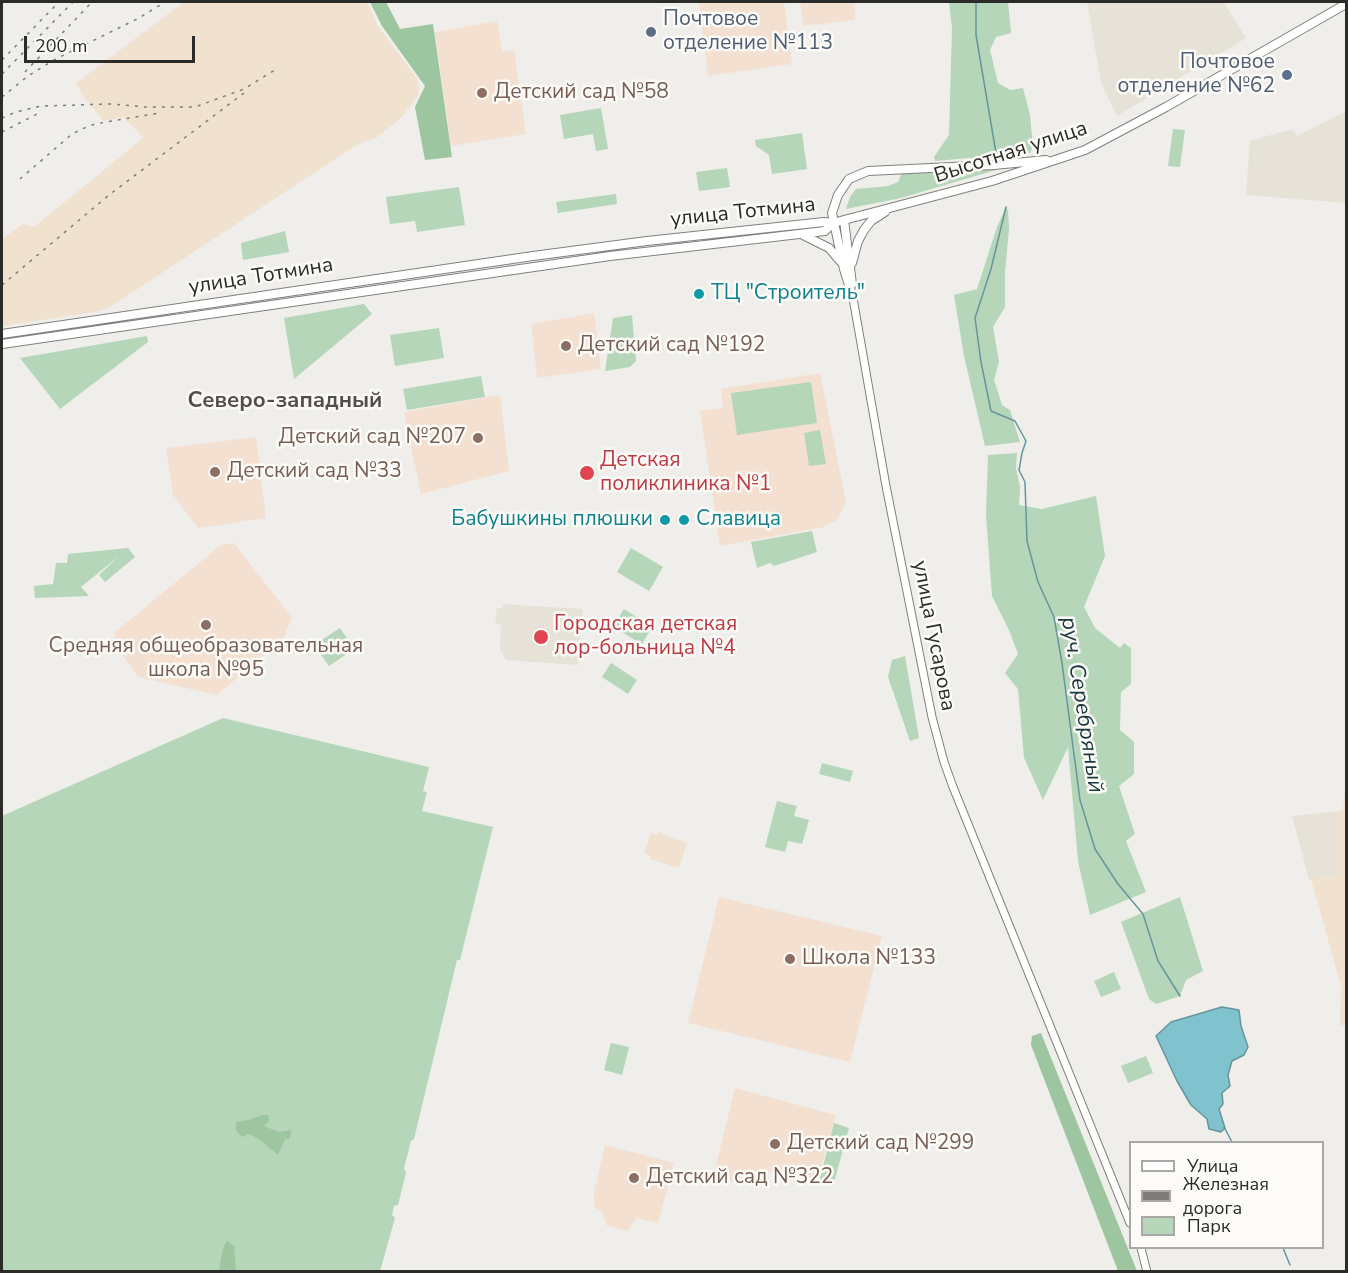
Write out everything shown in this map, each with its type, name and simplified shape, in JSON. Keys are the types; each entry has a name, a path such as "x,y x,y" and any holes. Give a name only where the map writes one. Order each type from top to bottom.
{"main road":[{"name":"Высотная улица","path":"833,224 1063,158 1105,141 1347,4"},
{"path":"848,268 833,224 832,213 838,195 849,179 863,172 994,165 1063,158"},
{"path":"848,268 864,230 889,209"},
{"path":"844,220 853,298"},
{"name":"улица Тотмина","path":"2,334 315,286 637,242 824,222 833,224"},
{"name":"улица Тотмина","path":"2,344 610,256 801,235 825,231 833,224"},
{"path":"801,235 830,248 848,268"},
{"path":"315,286 314,294 319,297"},
{"path":"293,290 296,295 293,301"},
{"name":"улица Гусарова","path":"853,298 886,486 938,740 952,787 1129,1218"},
{"path":"1140,1249 1147,1272"}],"shaded area":[{"path":"184,2 367,2 378,26 418,80 419,94 402,117 376,138 358,144 110,307 95,312 2,326 2,239 23,224 34,227 143,138 124,117 103,121 86,101 76,83"},
{"path":"699,2 784,2 792,64 708,76"},
{"path":"800,2 855,2 855,20 804,26"},
{"path":"1087,2 1224,2 1246,38 1117,116 1101,83"},
{"name":"Детский сад №58","path":"497,21 502,52 514,50 526,134 451,146 435,32"},
{"path":"1345,112 1346,203 1246,195 1250,141 1292,129 1297,136"},
{"name":"Детский сад №192","path":"594,313 601,369 537,378 531,324"},
{"path":"820,373 846,502 838,519 824,527 720,546 700,411 723,408 721,389"},
{"path":"500,395 509,471 421,494 404,412"},
{"name":"Детский сад №33","path":"256,437 266,518 198,528 173,495 166,448"},
{"name":"Средняя общеобразовательная школа №95","path":"234,543 292,618 283,639 217,695 138,677 113,642 115,632 221,545"},
{"name":"Городская детская лор-больница №4","path":"503,604 583,609 578,665 506,660 500,649 501,624 495,623 497,608 503,608"},
{"path":"1346,780 1346,1025 1340,1025 1341,986 1311,879 1337,876 1336,812 1343,810"},
{"path":"1340,811 1336,812 1337,876 1309,880 1292,816"},
{"path":"658,832 687,843 679,868 650,859 651,856 644,853 651,833 658,835"},
{"name":"Школа №133","path":"719,897 882,936 850,1062 688,1023"},
{"name":"Детский сад №299","path":"735,1088 836,1115 817,1182 761,1169 734,1182 713,1177"},
{"name":"Детский сад №322","path":"605,1145 674,1163 658,1223 636,1218 628,1231 607,1226 602,1212 594,1206 594,1193"}],"green space":[{"path":"370,2 386,2 400,29 433,24 452,157 425,160 415,107 425,86 382,26"},
{"path":"949,2 1008,2 1011,33 996,37 990,50 998,83 1010,90 1023,88 1030,115 1033,146 1030,153 935,161 934,157 949,135 952,28"},
{"path":"601,108 608,149 596,151 593,134 564,139 560,115"},
{"path":"1173,129 1185,130 1180,167 1168,166"},
{"path":"802,133 807,169 772,174 769,155 756,146 755,140"},
{"path":"727,168 730,187 699,191 696,172"},
{"path":"996,170 901,198 846,209 856,189 888,186 898,182 901,174"},
{"path":"459,187 465,225 417,232 415,221 390,224 386,197"},
{"path":"616,194 617,204 558,213 556,202"},
{"path":"1006,207 1009,229 1005,307 993,327 999,362 994,380 1002,405 1010,410 1020,442 985,446 964,356 954,295 977,289 997,227"},
{"path":"285,231 289,252 243,260 241,243"},
{"path":"364,304 372,314 294,379 284,318"},
{"path":"632,315 636,361 630,367 605,371 613,318"},
{"path":"439,328 444,358 395,366 390,335"},
{"path":"147,336 148,342 60,409 20,358"},
{"path":"481,376 485,397 407,410 403,389"},
{"path":"811,382 817,423 737,435 731,393"},
{"path":"820,430 826,464 809,466 804,433"},
{"path":"1017,453 1019,505 1042,509 1096,496 1105,556 1084,607 1095,628 1120,648 1124,643 1131,648 1131,684 1121,692 1120,730 1134,742 1134,774 1119,786 1135,834 1126,841 1146,892 1090,915 1078,861 1068,747 1043,800 1024,758 1018,689 1005,673 1018,654 992,596 986,515 988,455"},
{"path":"812,531 817,552 774,566 770,563 757,568 751,542"},
{"path":"128,548 135,557 105,582 99,575 119,556 81,587 89,596 35,598 34,586 53,584 56,563 67,563 68,554"},
{"path":"631,548 663,567 649,591 617,572"},
{"path":"624,609 652,627 642,644 613,627"},
{"path":"340,628 354,649 329,666 319,652 322,650 317,643"},
{"path":"905,656 919,738 910,741 888,677 892,660"},
{"path":"611,663 637,680 628,694 602,677"},
{"path":"223,718 429,767 423,791 427,792 422,811 493,827 460,960 457,960 414,1139 411,1141 404,1168 406,1173 398,1205 394,1206 392,1215 395,1218 380,1271 2,1271 2,816"},
{"path":"822,763 853,771 850,782 819,774"},
{"path":"777,801 797,806 794,816 809,820 802,844 788,841 785,852 765,847"},
{"path":"1180,897 1203,971 1186,980 1180,996 1156,1004 1149,999 1121,922"},
{"path":"1114,972 1121,989 1101,997 1094,981"},
{"path":"1041,1033 1137,1271 1118,1271 1031,1045 1032,1036"},
{"path":"611,1043 629,1047 622,1075 604,1070"},
{"path":"1146,1056 1153,1073 1128,1083 1121,1066"},
{"path":"268,1115 269,1121 264,1126 279,1132 292,1130 278,1155 259,1139 249,1134 242,1137 236,1130 236,1122"},
{"path":"834,1123 849,1128 833,1186 819,1182"},
{"path":"227,1241 234,1246 236,1271 219,1271 223,1248"}],"water":[{"path":"1222,1007 1239,1010 1241,1026 1248,1047 1244,1055 1232,1061 1228,1075 1230,1086 1222,1093 1223,1104 1219,1109 1225,1128 1221,1132 1209,1129 1207,1119 1191,1105 1156,1036 1171,1022"}],"waterway":[{"name":"руч. Серебряный","path":"976,2 976,35 996,153"},
{"name":"руч. Серебряный","path":"1006,207 991,269 975,318 991,411 1015,421 1026,441 1019,470 1025,482 1027,541 1038,582 1054,617 1080,800 1095,849 1118,884 1143,914 1158,961 1180,996"},
{"name":"руч. Серебряный","path":"1224,1127 1231,1141"},
{"name":"руч. Серебряный","path":"1283,1249 1290,1265"}],"railway":[{"path":"2,60 59,2"},
{"path":"2,74 73,2"},
{"path":"25,72 92,2"},
{"path":"2,97 28,76 54,60 139,18 165,2"},
{"path":"2,118 41,106 112,104 145,107 195,107 244,89 278,68"},
{"path":"2,285 109,195 244,93"},
{"path":"2,132 41,112"},
{"path":"20,179 72,134 82,129 95,124 159,113"}],"place":[{"name":"Почтовое отделение №113","path":"651,32"},
{"name":"Почтовое отделение №62","path":"1287,75"},
{"name":"Детский сад №58","path":"482,93"},
{"name":"ТЦ \"Строитель\"","path":"699,294"},
{"name":"Детский сад №192","path":"566,346"},
{"name":"Детский сад №207","path":"478,438"},
{"name":"Детский сад №33","path":"215,472"},
{"name":"Детская поликлиника №1","path":"587,473"},
{"name":"Бабушкины плюшки","path":"665,520"},
{"name":"Славица","path":"684,520"},
{"name":"Средняя общеобразовательная школа №95","path":"206,625"},
{"name":"Городская детская лор-больница №4","path":"541,637"},
{"name":"Школа №133","path":"790,959"},
{"name":"Детский сад №299","path":"775,1144"},
{"name":"Детский сад №322","path":"634,1178"}],"district":[{"name":"Северо-западный","path":"285,402"}]}
